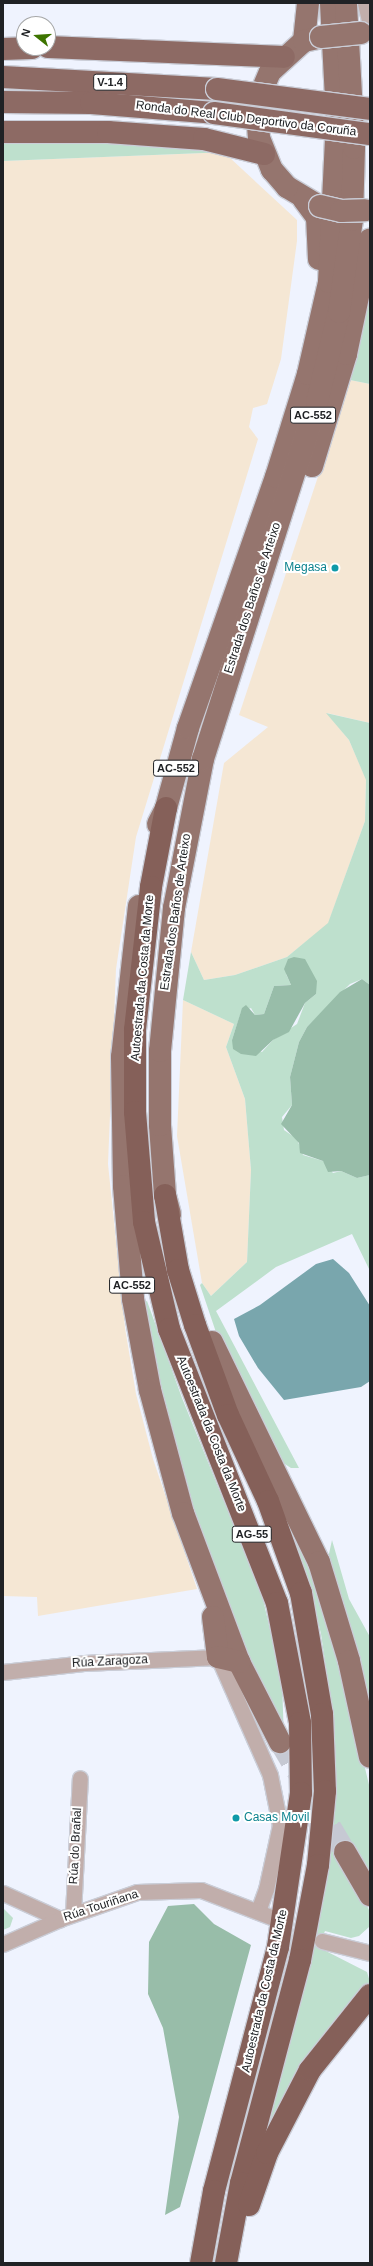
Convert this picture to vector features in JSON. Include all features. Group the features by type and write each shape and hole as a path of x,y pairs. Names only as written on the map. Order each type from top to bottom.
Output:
{"highway":[{"path":"56,47 284,57"},
{"path":"3,49 16,49"},
{"name":"Ronda do Real Club Deportivo da Coruña","path":"3,77 217,89 370,109"},
{"name":"Ronda do Real Club Deportivo da Coruña","path":"3,102 91,103 214,113 370,134"},
{"path":"3,132 108,132 204,139 264,154"},
{"name":"Autoestrada da Costa da Morte","path":"166,808 150,895 135,1030 135,1112 144,1222 169,1329 277,1603 300,1723 300,1800 278,1947 214,2191 201,2263"},
{"name":"Autoestrada da Costa da Morte","path":"165,1195 178,1270 195,1325 228,1414 268,1501 301,1593 322,1714 325,1791 318,1865 300,1960 241,2184 226,2263"},
{"path":"238,2263 251,2197 267,2153 310,2070 370,1995"}],"main road":[{"path":"308,3 313,39"},
{"name":"Estrada dos Baños de Arteixo","path":"166,808 188,728 276,477 308,374 329,282 336,118 331,3"},
{"name":"Estrada dos Baños de Arteixo","path":"165,1195 160,1051 174,908 191,813 219,703 317,402 338,312 352,220 354,148 346,3"},
{"path":"367,31 313,39 284,57 270,72 258,100 259,138 264,154 272,170 312,203 341,211 368,209"},
{"name":"AC-552","path":"188,728 314,300 319,235 317,217 312,203"},
{"name":"AC-552","path":"191,813 332,408 360,299 370,239"},
{"name":"AC-552","path":"166,808 151,839 127,989 122,1057 124,1186 133,1299 150,1390 174,1483 209,1590 239,1662 280,1742"},
{"name":"AC-552","path":"165,1195 186,1270 220,1364 319,1562 349,1661 370,1757"},
{"path":"209,1590 218,1657 239,1662"},
{"path":"346,1852 370,1895"}],"street":[{"path":"365,3 367,31"},
{"path":"218,1657 270,1775 280,1824 266,1889 258,1911"},
{"name":"Rúa Zaragoza","path":"3,1672 84,1663 218,1657"},
{"name":"Rúa do Brañal","path":"66,1917 80,1778"},
{"name":"Rúa Touriñana","path":"3,1944 66,1917 137,1892 201,1890 271,1917"},
{"path":"3,1893 66,1917"},
{"path":"322,1941 370,1953"}],"shaded area":[{"path":"229,152 229,157 297,220 297,241 281,359 267,404 253,408 249,427 258,439 136,837 116,969 108,1164 125,1328 136,1394 153,1459 197,1589 38,1616 37,1597 3,1596 3,161"},
{"path":"350,380 370,384 370,723 327,713 349,740 366,779 365,821 328,924 287,957 235,975 204,980 191,952 224,763 268,727 239,715"},
{"path":"183,1000 234,1024 226,1047 245,1099 251,1170 247,1262 211,1296 202,1283 177,1136"}],"green space":[{"path":"3,140 129,142 229,152 3,161"},
{"path":"369,296 370,297 370,384 350,380"},
{"path":"326,713 370,723 370,985 362,979 350,984 307,1027 299,1042 290,1077 292,1105 282,1117 284,1130 297,1139 303,1155 323,1161 333,1173 341,1171 357,1178 370,1175 370,1271 352,1234 276,1267 216,1311 299,1468 291,1468 277,1459 222,1350 200,1285 202,1283 211,1296 247,1262 251,1170 245,1099 226,1047 234,1024 183,1000 191,952 204,980 235,975 287,957 328,923 365,821 366,780 349,740","holes":["286,974 316,994 305,1003 297,1024 273,1040 262,1052 232,1040 241,1012 251,1008 255,1015 264,1014 274,986 291,985"]},
{"path":"294,957 305,959 317,981 316,994 305,1003 289,1032 273,1040 256,1056 241,1054 233,1049 232,1040 242,1008 246,1005 255,1015 264,1014 274,986 291,985 284,969 288,959"},
{"path":"362,979 370,985 370,1175 357,1178 341,1171 328,1172 323,1161 300,1153 299,1143 281,1124 292,1105 290,1077 299,1042 307,1027 340,992"},
{"path":"147,1301 182,1398 262,1595 282,1681 284,1740 247,1663 188,1510 141,1304"},
{"path":"280,1504 322,1587 370,1789 370,1879 362,1895 369,1910 369,1927 359,1936 351,1938 325,1931 318,1947 367,1972 370,1982 270,2125 266,2124 318,1929 330,1860 335,1769 333,1716 321,1634 308,1580"},
{"path":"332,1540 349,1599 370,1637 370,1717 327,1563"},
{"path":"194,1904 214,1924 251,1945 180,2207 165,2215 179,2117 163,2028 148,1994 149,1942 168,1906"},
{"path":"3,1908 13,1918 10,1927 3,1930"}],"water":[{"path":"333,1259 349,1273 370,1306 370,1381 361,1387 284,1400 258,1368 239,1336 234,1319 260,1305 316,1264"}],"tunnel":[{"path":"280,1742 345,1852"}],"place":[{"name":"Megasa","path":"335,568"},
{"name":"Casas Movil","path":"236,1818"}]}
